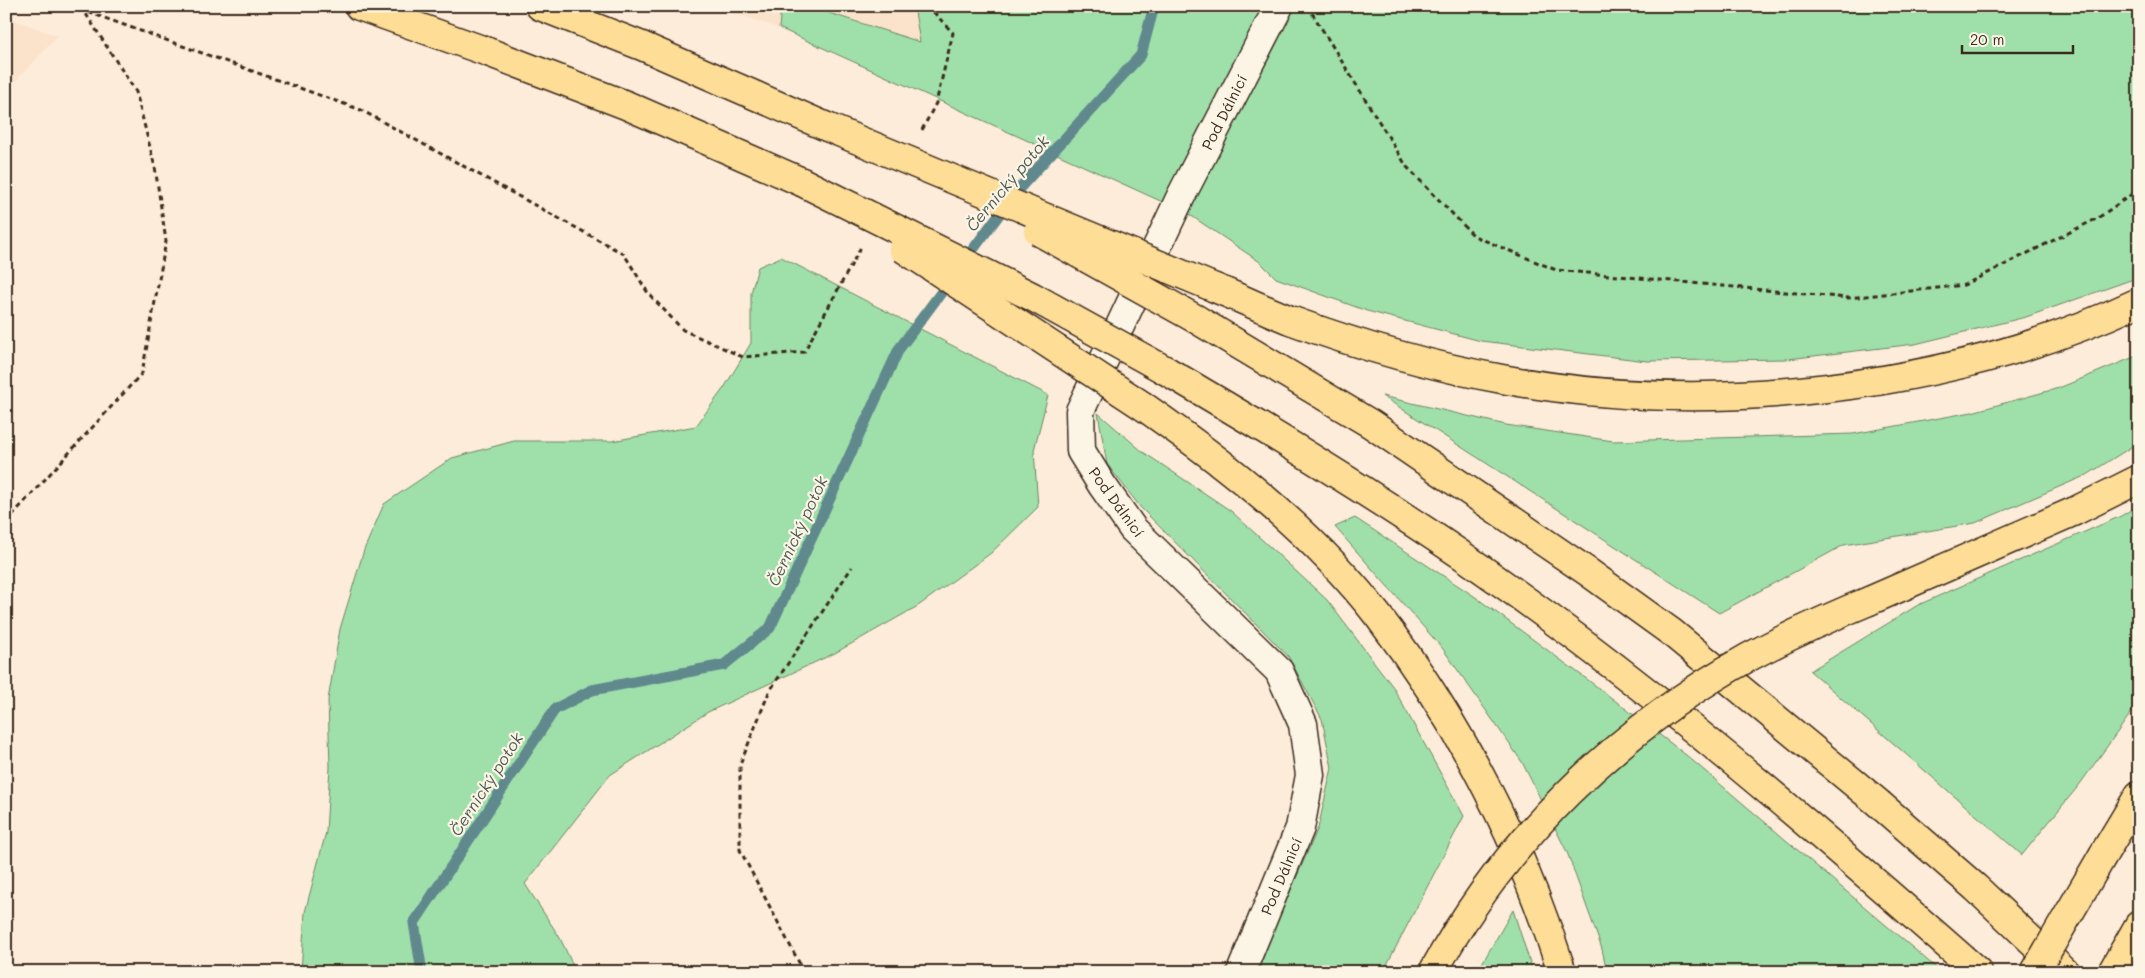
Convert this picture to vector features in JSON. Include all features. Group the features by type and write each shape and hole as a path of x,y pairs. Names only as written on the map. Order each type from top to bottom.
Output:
{"highway":[{"path":"359,6 488,52 626,105 802,182 1033,297 1165,370 1257,424 1348,479 1465,558 1578,640 1742,769 1837,847 1978,972"},
{"path":"540,6 642,46 827,127 1290,320 1382,350 1502,379 1576,389 1650,394 1725,395 1790,391 1880,380 1941,368 2011,350 2079,327 2139,302"},
{"path":"827,127 1060,243 1196,319 1370,424 1580,567 1671,632 1891,814 1976,888 2065,972"},
{"path":"802,182 1195,442 1265,500 1336,569 1378,616 1420,674 1458,734 1492,797 1525,869 1548,926 1562,972"},
{"path":"1432,972 1474,905 1510,856 1542,819 1584,777 1628,739 1707,682 1749,657 1808,627 2075,511 2139,479"},
{"path":"2035,972 2139,795"},
{"path":"2112,972 2139,925"}],"street":[{"name":"Pod Dálnicí","path":"1241,972 1300,828 1310,775 1303,724 1279,671 1133,529 1081,451 1080,411 1181,196 1279,6"}],"path":[{"path":"71,6 361,110 624,254 648,292 682,330 743,357 804,352 864,240"},
{"path":"918,137 936,103 953,33 928,6"},
{"path":"1308,6 1407,167 1474,236 1556,270 1848,298 1964,284 2098,218 2139,189"},
{"path":"6,522 142,374 166,241 155,166 136,92 84,11"},
{"path":"804,972 740,850 740,765 769,692 852,567"}],"shaded area":[{"path":"713,6 781,6 779,28"},
{"path":"807,6 914,6 921,42"},
{"path":"6,17 58,36 6,91"}],"green space":[{"path":"781,6 807,6 920,42 914,6 2139,6 2139,277 2026,317 1915,344 1788,359 1647,361 1481,341 1367,311 1276,278 1260,262 1187,213 779,28"},
{"path":"781,257 1048,395 1034,450 1038,507 991,553 918,606 835,653 708,712 610,775 525,884 560,938 576,972 301,972 305,912 326,832 330,767 328,700 340,629 364,550 384,504 452,458 514,441 612,441 696,426 724,388 751,343 751,293 758,267"},
{"path":"2139,355 2139,442 2087,475 1975,523 1844,545 1719,613 1382,396 1506,425 1613,441 1853,434 1972,412 2059,388"},
{"path":"1098,413 1143,452 1231,511 1327,600 1393,687 1464,816 1383,972 1255,972 1318,828 1332,768 1322,719 1288,656 1141,508 1107,464"},
{"path":"2139,505 2139,702 2080,784 2022,855 1810,671 1918,605 2121,516"},
{"path":"1355,518 1474,596 1686,755 1941,972 1607,972 1602,949 1567,852 1522,762 1443,649 1335,527"},
{"path":"1513,910 1533,972 1477,972"}],"waterway":[{"name":"Černický potok","path":"963,263 1015,193 1141,55 1154,6"},
{"name":"Černický potok","path":"422,972 414,923 555,709 592,690 724,665 770,628 899,349 952,278"}]}
